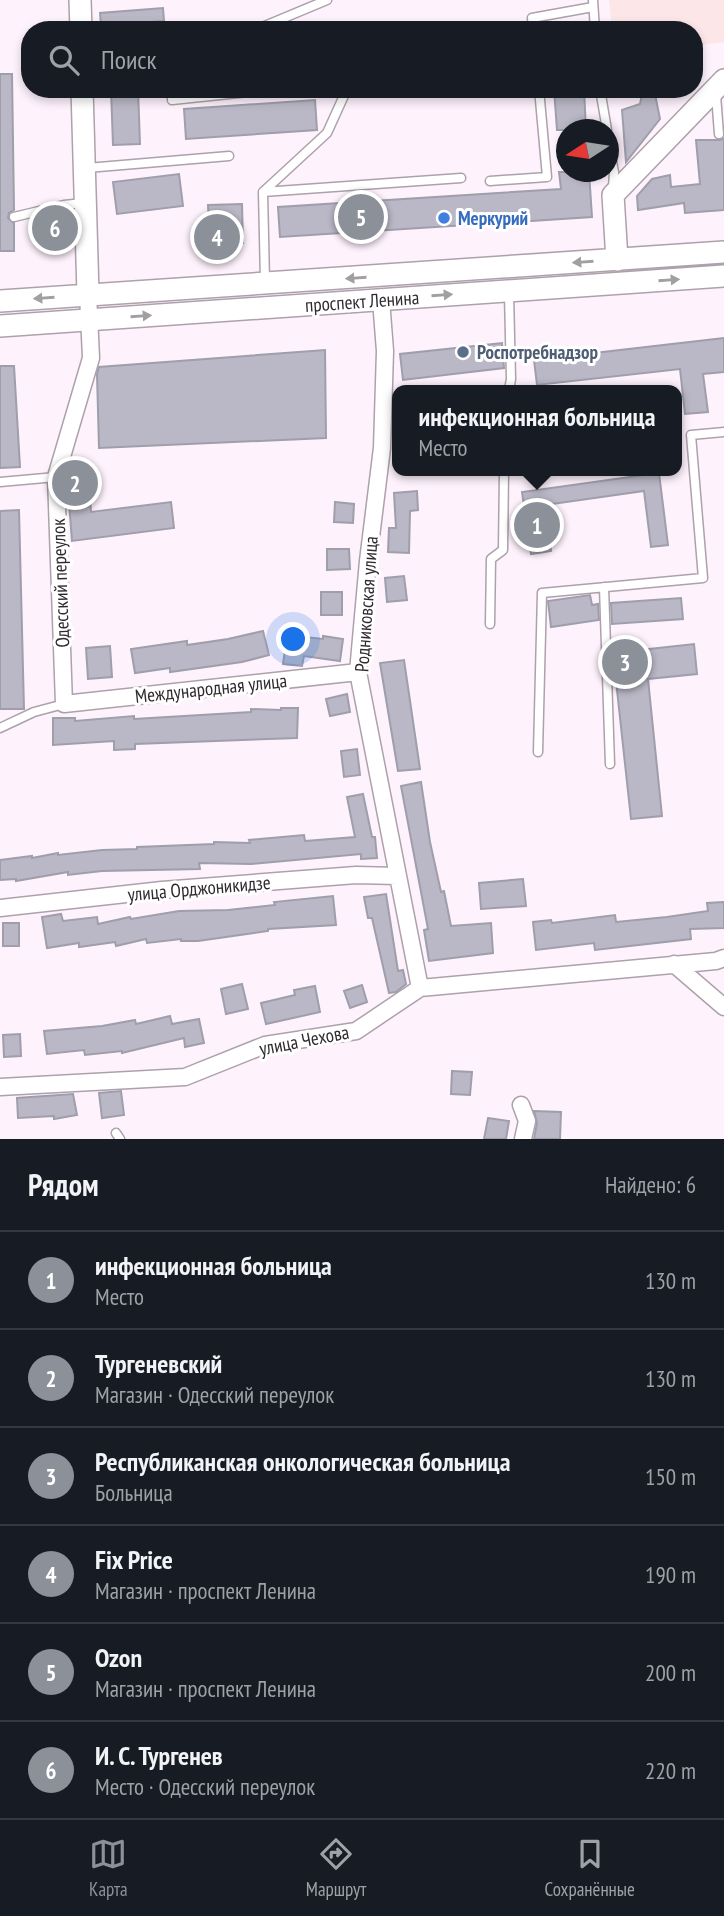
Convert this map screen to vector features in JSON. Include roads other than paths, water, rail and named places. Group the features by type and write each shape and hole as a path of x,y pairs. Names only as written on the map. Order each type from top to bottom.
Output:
{"main road":[{"path":"80,0 81,21"},
{"path":"617,260 613,195 720,84"},
{"name":"Одесский переулок","path":"82,98 88,294"},
{"name":"проспект Ленина","path":"0,301 724,252"},
{"name":"проспект Ленина","path":"0,326 724,276"}],"street":[{"name":"Одесский переулок","path":"64,704 57,477 91,358 88,294"},
{"name":"Родниковская улица","path":"381,300 385,351 382,448 358,672 420,988"},
{"name":"Международная улица","path":"64,704 358,672"},
{"name":"улица Орджоникидзе","path":"0,908 162,890 356,875 398,876"},
{"name":"улица Чехова","path":"0,1087 185,1077 265,1045 356,1031 420,988 716,961 724,958"},
{"path":"674,964 724,1007"},
{"path":"521,1105 527,1121 523,1139"}],"lane":[{"path":"277,21 327,0"},
{"path":"532,21 532,18 593,4"},
{"path":"719,134 720,84"},
{"path":"172,98 191,98"},
{"path":"265,284 263,192 327,132 343,98"},
{"path":"490,181 547,177 540,98"},
{"path":"602,98 605,119"},
{"path":"84,168 229,156"},
{"path":"263,192 461,178"},
{"path":"613,195 614,182"},
{"path":"14,217 64,205 85,203"},
{"path":"509,291 510,385"},
{"path":"538,752 542,593 703,578 691,435 724,432"},
{"path":"490,624 491,559 503,550 504,476"},
{"path":"0,482 57,477"},
{"path":"604,587 610,764"},
{"path":"0,728 34,712 64,704"}],"place":[{"name":"Ozon","path":"361,217"},
{"name":"Меркурий","path":"444,218"},
{"name":"И. С. Тургенев","path":"55,228"},
{"name":"Fix Price","path":"217,237"},
{"name":"Роспотребнадзор","path":"463,352"},
{"name":"Тургеневский","path":"75,483"},
{"name":"инфекционная больница","path":"537,525"},
{"name":"Республиканская онкологическая больница","path":"625,662"}]}
